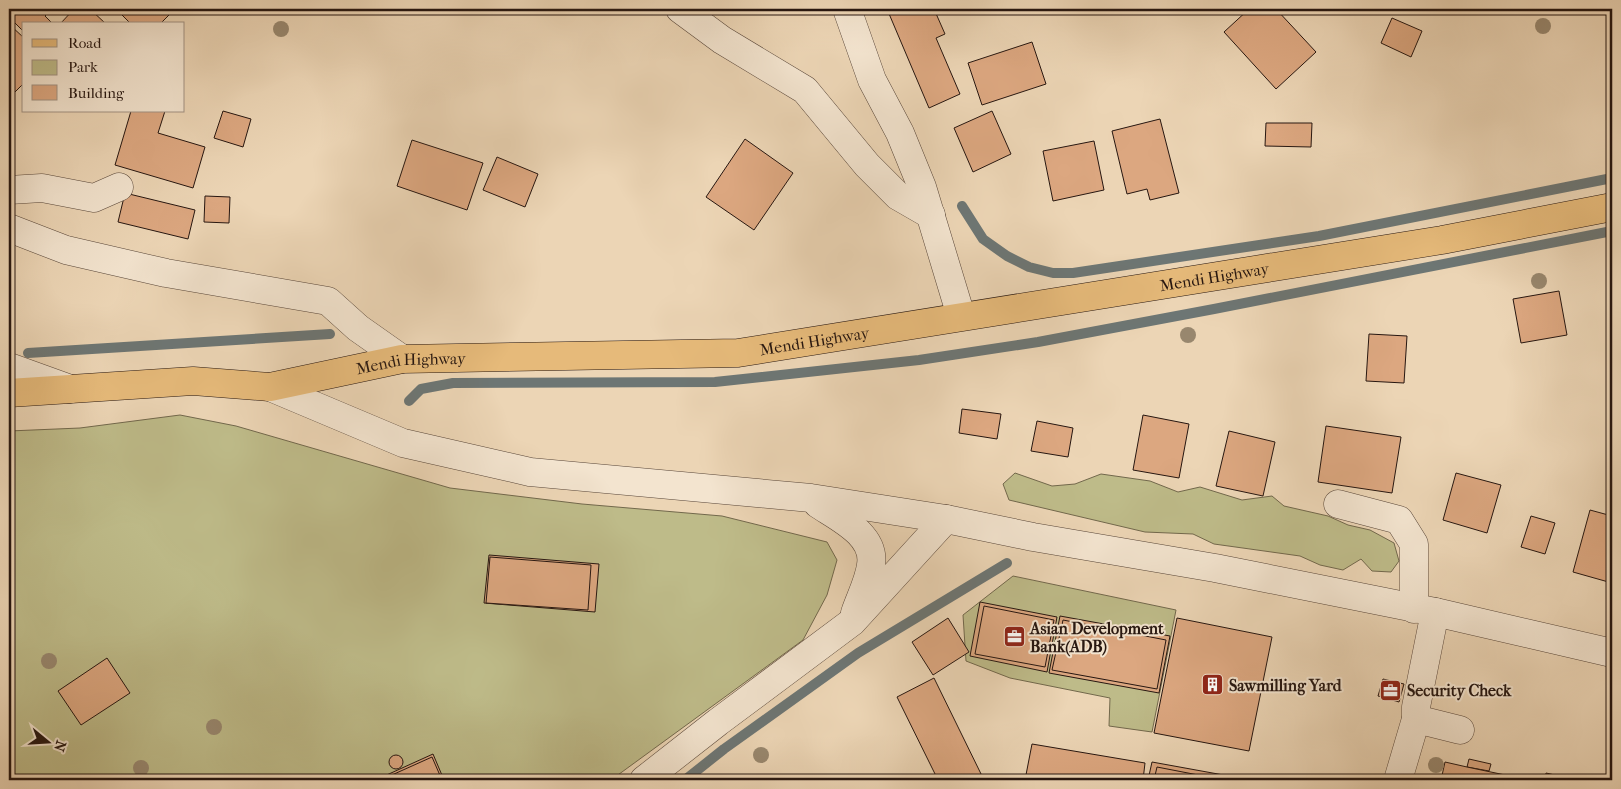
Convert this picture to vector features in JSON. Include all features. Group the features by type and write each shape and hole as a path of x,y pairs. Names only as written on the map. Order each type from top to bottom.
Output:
{"main road":[{"name":"Mendi Highway","path":"9,393 193,381 270,387 402,359 738,353 1442,240 1612,207"}],"street":[{"path":"680,9 722,40 805,90 867,165 898,196 931,215"},
{"path":"848,9 872,80 900,133 922,187 961,316"},
{"path":"9,190 42,188 94,198 119,187"},
{"path":"9,228 75,252 166,273 328,301 358,328 402,359"},
{"path":"9,367 70,389"},
{"path":"270,387 403,443 530,472 811,498 946,519 1033,537 1215,568 1425,610 1612,653"},
{"path":"811,498 862,534 869,548 872,564 852,622"},
{"path":"1338,504 1399,520 1414,544 1425,610 1416,720 1398,780"},
{"path":"644,780 852,622 946,519"},
{"path":"1416,720 1460,730"}],"green space":[{"path":"180,415 236,426 450,488 582,504 722,516 827,542 837,560 827,595 803,640 611,780 9,780 9,431 80,428"},
{"path":"1015,473 1052,486 1075,484 1101,474 1150,481 1178,492 1200,487 1242,500 1272,496 1284,506 1328,516 1348,525 1370,530 1394,543 1399,561 1391,572 1372,571 1361,559 1343,570 1320,565 1300,556 1214,544 1193,534 1145,532 1009,500 1003,484"},
{"path":"1013,576 1176,610 1152,732 1109,726 1110,698 1010,678 966,661 963,615"}],"building":[{"path":"9,9 52,9 45,16 51,22 22,22 22,30 9,17"},
{"path":"74,9 90,9 104,22 62,22"},
{"path":"116,9 171,9 173,11 162,22 129,22"},
{"path":"887,9 934,9 945,34 936,38 960,94 929,108"},
{"path":"1249,9 1276,9 1316,52 1276,89 1224,32"},
{"path":"1392,18 1422,31 1411,57 1381,43"},
{"path":"10,25 22,36 22,85 9,98"},
{"path":"1032,42 1046,84 982,105 968,63"},
{"path":"223,111 251,119 243,147 214,138"},
{"path":"992,111 1011,154 973,172 954,128"},
{"path":"131,112 165,112 158,133 205,147 193,188 115,165"},
{"path":"1160,119 1179,193 1150,200 1147,189 1127,194 1112,131"},
{"path":"1266,123 1312,123 1311,147 1265,146"},
{"path":"745,139 793,173 754,230 706,197"},
{"path":"412,140 483,163 467,210 397,186"},
{"path":"1094,141 1104,190 1053,201 1043,151"},
{"path":"497,157 538,174 525,207 483,190"},
{"path":"125,193 195,210 188,239 118,222"},
{"path":"205,196 230,197 229,223 204,222"},
{"path":"1559,291 1567,335 1521,343 1513,299"},
{"path":"1369,334 1407,336 1404,383 1366,381"},
{"path":"962,409 1001,414 997,439 959,433"},
{"path":"1143,415 1189,424 1179,478 1133,470"},
{"path":"1037,421 1073,428 1068,457 1031,451"},
{"path":"1326,426 1401,437 1392,493 1318,482"},
{"path":"1229,431 1275,442 1263,496 1216,486"},
{"path":"1456,473 1501,485 1487,533 1443,520"},
{"path":"1590,510 1612,516 1612,583 1573,572"},
{"path":"1531,516 1555,523 1545,554 1521,547"},
{"path":"489,555 599,564 595,612 484,603"},
{"path":"490,557 591,565 588,610 486,603"},
{"name":"Asian Development Bank(ADB)","path":"980,602 1057,617 1047,672 970,656"},
{"name":"Asian Development Bank(ADB)","path":"984,606 1054,620 1045,667 975,654"},
{"path":"1060,616 1170,636 1159,693 1049,673"},
{"path":"948,618 969,652 933,675 912,642"},
{"name":"Sawmilling Yard","path":"1177,618 1272,637 1249,751 1154,733"},
{"path":"1063,620 1166,640 1157,689 1052,670"},
{"path":"107,658 130,693 81,725 58,691"},
{"path":"934,678 984,780 938,780 897,697"},
{"name":"Security Check","path":"1383,679 1404,684 1399,702 1378,696"},
{"path":"1032,744 1145,763 1143,780 1025,780"},
{"path":"433,754 444,780 381,780 380,778"},
{"path":"393,755 399,755 403,762 399,769 393,769 389,765 389,759"},
{"path":"432,757 442,780 383,779"},
{"path":"1469,759 1491,764 1489,771 1467,767"},
{"path":"1152,762 1251,780 1148,780"},
{"path":"1445,762 1467,767 1529,780 1441,780"},
{"path":"1157,767 1224,780 1154,780"},
{"path":"1546,773 1568,778 1567,780 1545,780"}],"waterway":[{"path":"962,206 983,239 1007,256 1029,267 1053,273 1073,273 1319,236 1612,178"},
{"path":"409,401 421,389 453,383 715,382 919,360 1038,342 1612,231"},
{"path":"28,353 330,334"},
{"path":"685,780 724,749 858,653 1007,563"}],"place":[{"name":"Asian Development Bank(ADB)","path":"1014,637"},
{"name":"Sawmilling Yard","path":"1213,685"},
{"name":"Security Check","path":"1391,690"}]}
